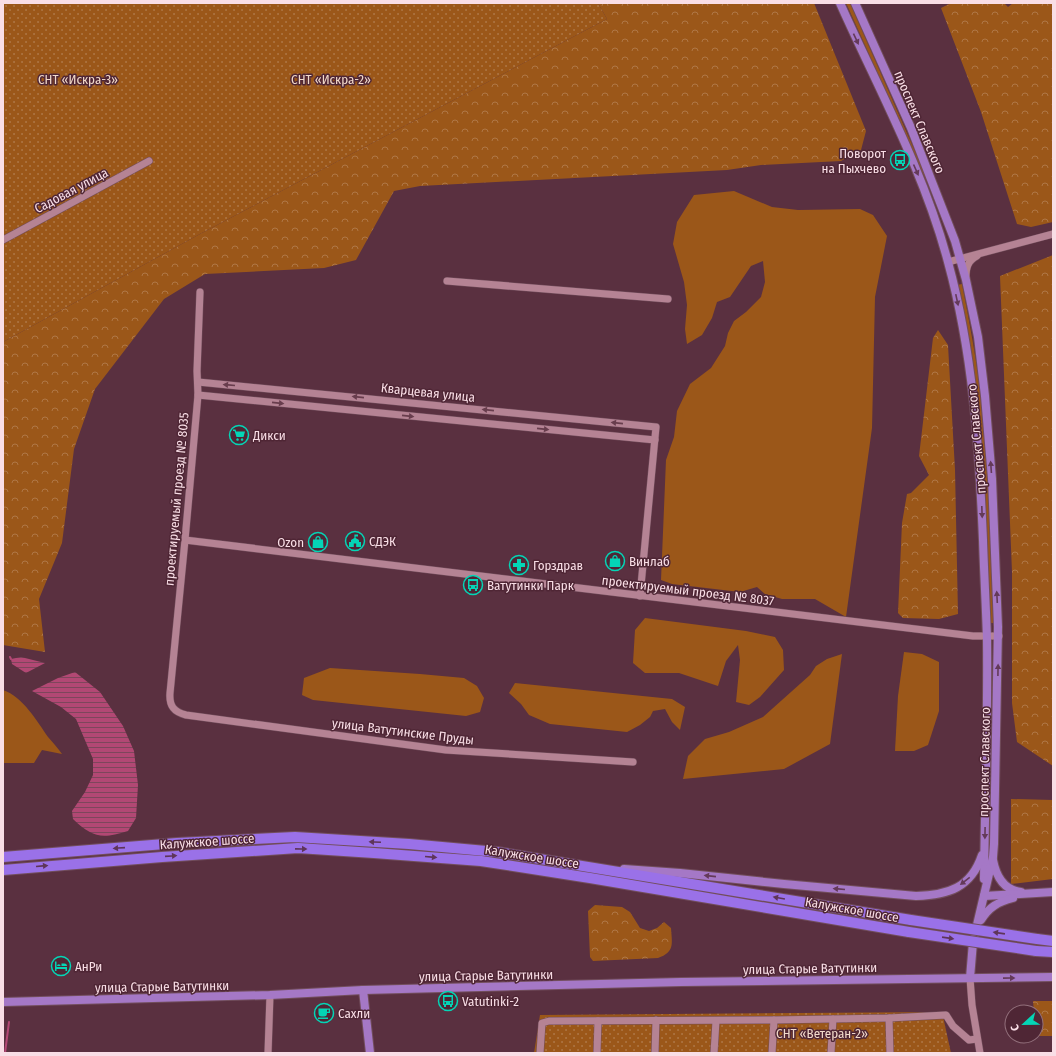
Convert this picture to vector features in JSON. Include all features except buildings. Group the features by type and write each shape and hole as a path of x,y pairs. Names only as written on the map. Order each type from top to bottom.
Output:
{"highway":[{"name":"Калужское шоссе","path":"3,857 177,843 295,837 409,844 497,852 592,866 911,920 1053,941"},
{"name":"Калужское шоссе","path":"3,870 298,848 481,861 909,932 1036,951 1053,952"}],"main road":[{"name":"проспект Славского","path":"840,3 921,183 948,262 965,337 973,397 980,478 987,636 984,896"},
{"name":"проспект Славского","path":"854,3 911,128 955,241 961,258 978,337 992,479 999,636 993,857 971,956 970,978"},
{"path":"592,866 916,896 933,896 957,888 974,874 979,866 985,849"},
{"path":"993,857 994,867 1002,882 1014,891 1030,893"},
{"path":"984,896 1053,892"},
{"path":"977,928 991,907 1000,902 1030,893"},
{"path":"970,978 1053,977"},
{"name":"улица Старые Ватутинки","path":"3,1002 270,995 363,990 681,982 970,978"},
{"path":"363,990 370,1053"}],"street":[{"name":"Садовая улица","path":"3,240 149,161"},
{"path":"948,262 1053,234"},
{"path":"955,241 962,250 967,253 981,254"},
{"path":"966,280 967,265 971,260 981,254"},
{"path":"447,281 668,299"},
{"name":"проектируемый проезд № 8035","path":"172,708 169,701 198,395 197,372 200,292"},
{"name":"Кварцевая улица","path":"198,382 656,427 655,440 198,395"},
{"path":"640,596 655,440"},
{"name":"проектируемый проезд № 8037","path":"185,540 973,636 999,636"},
{"name":"улица Ватутинские Пруды","path":"172,708 178,713 186,715 446,750 633,762"},
{"path":"970,978 972,1005 980,1053"},
{"path":"268,1053 270,995"},
{"path":"540,1053 542,1022 564,1020 716,1021 890,1018 946,1015 954,1026 969,1040 977,1038"},
{"path":"890,1018 890,1053"},
{"path":"831,1053 833,1019"},
{"path":"655,1053 656,1020"},
{"path":"772,1053 774,1020"},
{"path":"597,1053 598,1021"},
{"path":"714,1053 716,1021"}],"green space":[{"path":"3,3 598,3 607,19 200,234 3,342"},
{"path":"598,3 814,3 866,131 861,150 841,161 761,165 727,170 420,186 394,191 356,260 324,268 205,274 164,299 95,389 74,449 62,543 39,599 45,652 3,645 3,342 200,234 607,19"},
{"path":"846,3 850,3 928,181 927,182 917,161"},
{"path":"951,3 1004,3 1008,7 1013,3 1053,3 1053,222 1031,227 1017,224 981,112 941,8"},
{"path":"734,191 772,207 798,210 860,209 873,215 887,236 875,297 872,428 846,617 815,599 782,599 765,594 757,587 740,592 672,584 661,580 666,460 674,437 677,411 690,384 711,368 725,346 728,333 734,321 746,312 761,297 765,282 763,261 751,266 730,297 717,302 712,318 702,335 687,344 685,329 687,305 684,282 673,244 677,222 694,195"},
{"path":"1053,255 1053,766 1017,742 1012,703 1012,572 1000,276"},
{"path":"962,284 977,367 984,423 990,509 994,623 990,623 983,482 976,384 969,341 957,285"},
{"path":"938,330 948,345 955,470 958,614 939,619 903,618 898,613 902,523 907,494 911,493 929,475 919,456 933,338"},
{"path":"645,618 746,631 775,637 783,650 784,670 760,697 749,705 736,702 740,660 738,645 726,661 718,686 679,673 645,673 633,663 635,630"},
{"path":"904,652 922,654 939,662 939,711 928,745 914,751 895,751 898,696"},
{"path":"842,654 830,744 784,769 683,779 688,756 705,739 729,732 763,717 810,675 816,666 827,659"},
{"path":"330,668 464,678 477,686 484,698 480,712 466,716 313,700 302,695 304,678"},
{"path":"515,683 672,699 685,707 680,730 672,722 665,709 653,711 650,717 640,725 627,732 550,724 529,715 521,704 509,693"},
{"path":"3,690 10,693 23,704 62,754 42,750 34,763 3,763"},
{"path":"1011,799 1053,800 1053,879 1011,884"},
{"path":"595,905 622,907 630,912 640,928 649,931 657,928 664,922 671,928 672,943 670,950 658,958 593,961 590,957 588,911"},
{"path":"1033,1001 1053,1001 1053,1036 1044,1036 1044,1004 1033,1004"},
{"name":"СНТ «Ветеран-2»","path":"942,1012 951,1053 534,1053 540,1015"}],"shaded area":[{"path":"21,657 45,663 26,673 12,664 11,659"},
{"path":"75,672 100,692 123,726 134,751 138,785 136,818 128,831 119,834 104,836 98,835 86,830 73,819 72,811 85,792 93,775 93,759 76,719 61,707 32,691 58,678"}],"waterway":[{"path":"5,1053 9,1022"}],"place":[{"name":"Поворот на Пыхчево","path":"900,160"},
{"name":"Дикси","path":"239,435"},
{"name":"СДЭК","path":"355,541"},
{"name":"Ozon","path":"318,542"},
{"name":"Винлаб","path":"615,561"},
{"name":"Горздрав","path":"519,565"},
{"name":"Ватутинки Парк","path":"473,585"},
{"name":"АнРи","path":"61,966"},
{"name":"Vatutinki-2","path":"448,1001"},
{"name":"Сахли","path":"324,1013"}],"park label":[{"name":"СНТ «Искра-3»","path":"78,79"},
{"name":"СНТ «Искра-2»","path":"331,79"}]}
